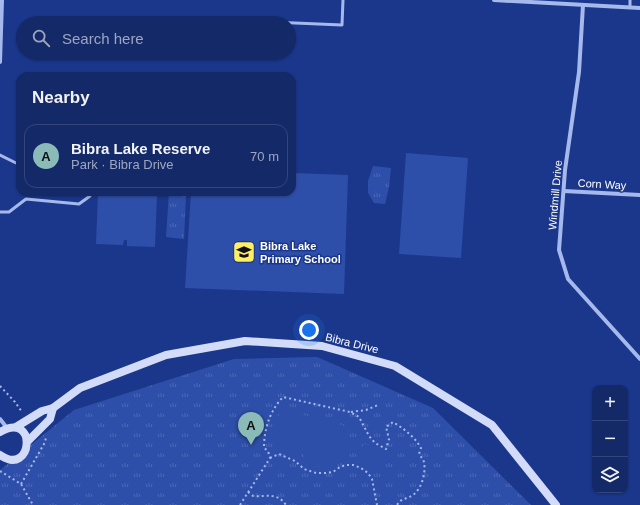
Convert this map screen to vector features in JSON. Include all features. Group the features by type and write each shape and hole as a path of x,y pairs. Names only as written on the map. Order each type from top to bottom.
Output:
{"street":[{"path":"0,62 2,0"},
{"path":"494,0 640,8"},
{"name":"Windmill Drive","path":"583,5 579,72 565,170 559,250 568,279 640,359"},
{"name":"Corn Way","path":"564,191 640,195"},
{"name":"Bibra Drive","path":"8,429 42,411 53,408 80,388 166,355 246,341 322,346 395,366 492,425 556,505"},
{"name":"Bibra Drive","path":"2,458 14,460 22,456 27,448 28,441 50,419 53,408"},
{"path":"0,418 8,429 24,432 28,441"}],"lane":[{"path":"296,23 342,25 343,0"},
{"path":"630,0 630,7"},
{"path":"0,155 16,162"},
{"path":"0,212 9,212 26,199 78,204 90,196"}],"path":[{"path":"270,458 268,451 264,448 264,432 275,405 284,396 350,412 359,417 374,443 386,449 389,439 386,427 393,422 406,430 418,442 421,448 419,454 424,461 422,484 413,495 400,500 397,505"},
{"path":"350,412 366,410 378,405"},
{"path":"240,505 270,458 279,454 295,461 304,469 316,473 333,472 346,465 353,465 360,468 368,473 372,479 377,505"},
{"path":"0,471 21,484 33,505"},
{"path":"248,492 253,496 275,496 282,500 286,505"}],"green space":[{"path":"406,153 468,158 461,258 399,254"},
{"path":"373,166 391,168 385,204 374,203 368,193 368,181"},
{"path":"296,173 348,175 344,294 185,288 191,196 296,196"},
{"path":"98,196 157,196 155,247 127,246 127,240 124,240 123,245 96,244"},
{"path":"169,196 186,196 184,239 166,237"},
{"path":"317,357 433,408 531,505 0,505 0,470 74,410 234,359"},
{"path":"281,409 348,427 348,450 334,464 316,467 306,463 303,454 277,443 274,429"},
{"path":"364,444 376,447 385,453 382,463 370,473 361,466 359,453"}],"place":[{"name":"Bibra Lake Primary School","path":"244,252"},
{"name":"Bibra Lake Reserve","path":"251,445"}]}
